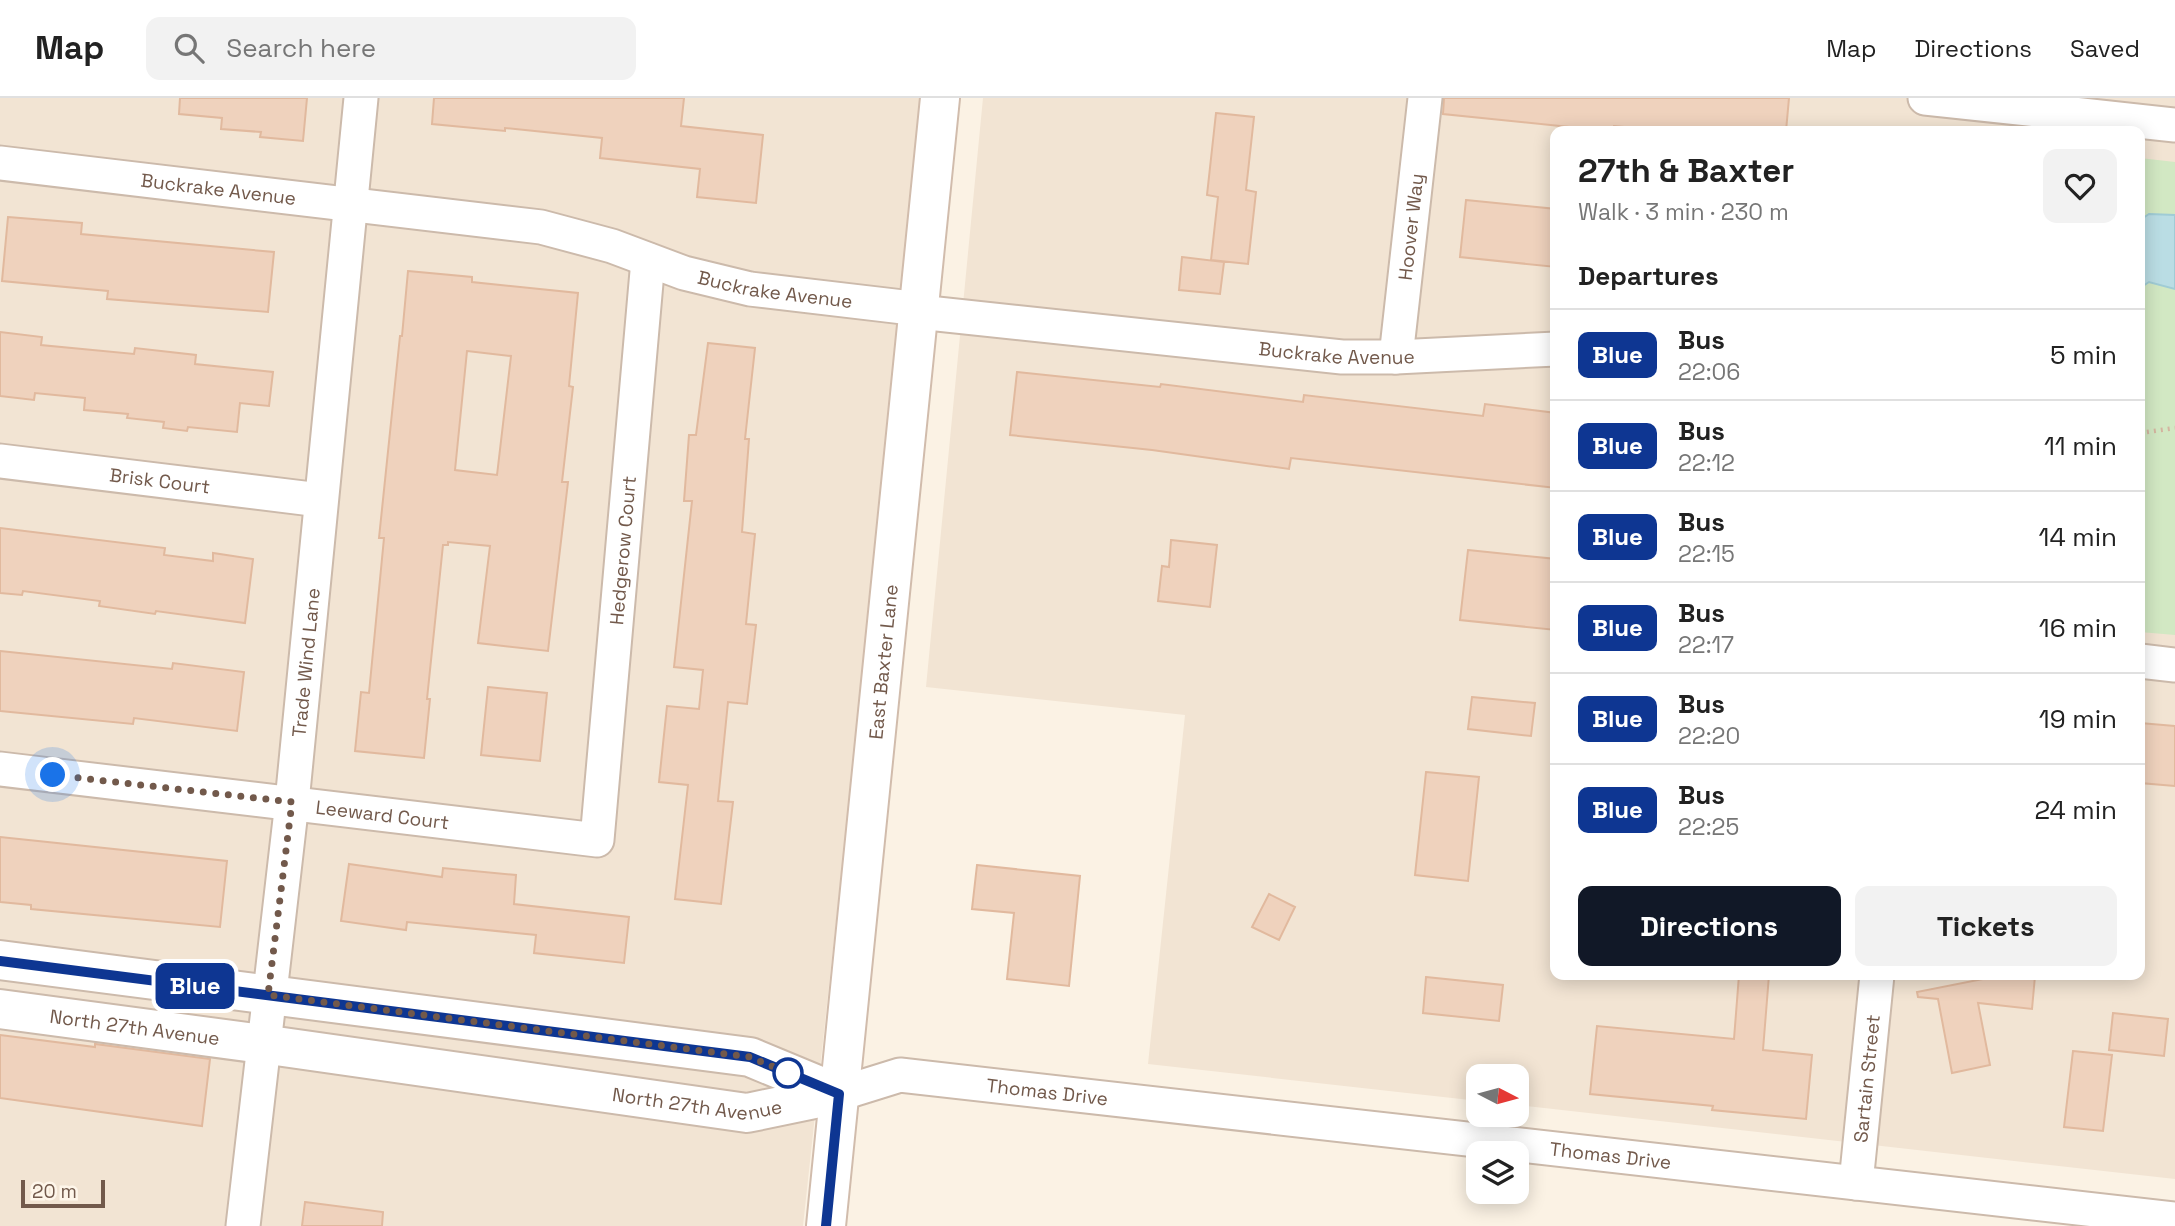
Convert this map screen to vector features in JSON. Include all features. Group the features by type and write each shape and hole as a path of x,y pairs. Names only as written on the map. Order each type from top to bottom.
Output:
{"street":[{"name":"Trade Wind Lane","path":"243,1226 292,802 361,98"},
{"name":"East Baxter Lane","path":"826,1226 940,98"},
{"name":"Hoover Way","path":"1396,356 1425,98"},
{"path":"1925,98 1963,111 2175,125"},
{"name":"Buckrake Avenue","path":"0,163 541,227 612,246 684,273 750,289 920,309 942,315 1342,357 1550,349"},
{"name":"Hedgerow Court","path":"597,840 648,260"},
{"name":"Brisk Court","path":"0,461 320,500"},
{"path":"2145,661 2175,664"},
{"name":"Leeward Court","path":"0,769 597,840"},
{"name":"North 27th Avenue","path":"0,960 750,1057 839,1094"},
{"name":"Sartain Street","path":"1856,1182 1876,980"},
{"name":"North 27th Avenue","path":"0,1009 747,1113 839,1094"},
{"name":"Thomas Drive","path":"839,1094 900,1075 2175,1219"}],"path":[{"path":"2145,432 2175,428"}],"shaded area":[{"path":"0,98 925,98 803,1226 0,1226"},
{"path":"983,98 2175,98 2175,1179 1530,1106 1530,1064 1466,1064 1466,1100 1148,1064 1185,715 926,687"}],"green space":[{"path":"2145,159 2175,162 2175,635 2145,632"}],"water":[{"path":"2149,214 2175,215 2175,289 2149,282 2145,285 2145,217"}],"building":[{"path":"180,98 307,98 303,141 260,137 261,132 221,129 222,118 179,114"},
{"path":"434,98 684,98 681,126 763,135 756,203 697,197 700,169 600,158 602,138 432,124"},
{"path":"1444,98 1789,98 1786,126 1559,126 1443,114"},
{"path":"1216,113 1254,117 1246,190 1256,192 1248,264 1211,260 1218,197 1207,195"},
{"path":"1466,200 1550,208 1550,266 1460,257"},
{"path":"8,217 82,223 81,234 274,252 268,312 107,299 108,291 2,281"},
{"path":"1182,257 1224,262 1220,294 1179,290"},
{"path":"408,271 472,277 472,282 578,293 569,386 573,387 562,482 568,482 548,651 478,643 490,546 448,542 448,545 443,545 427,699 430,699 424,758 355,751 361,692 369,693 384,538 379,538","holes":["467,351 511,356 497,475 455,470"]},
{"path":"0,332 42,337 41,345 134,354 135,348 196,355 195,364 273,372 269,406 240,403 237,432 188,427 187,431 163,428 164,422 127,418 128,414 84,410 85,398 35,393 34,400 0,396"},
{"path":"708,343 755,348 745,439 749,439 742,532 755,534 746,624 756,625 747,704 728,702 718,801 733,802 721,904 675,899 688,785 659,782 667,706 699,709 703,670 674,667 692,501 684,501 689,435 696,435"},
{"path":"1017,372 1160,387 1161,384 1303,402 1304,395 1483,416 1485,404 1550,412 1550,487 1291,458 1289,469 1152,450 1010,435"},
{"path":"0,528 165,548 164,555 213,561 213,553 253,559 245,623 99,606 100,601 23,591 22,595 0,593"},
{"path":"1171,540 1217,545 1210,607 1158,601 1162,566 1169,567"},
{"path":"1468,550 1550,558 1550,629 1460,620"},
{"path":"0,651 172,669 173,663 244,672 237,731 134,718 133,724 0,711"},
{"path":"488,687 547,693 540,761 481,755"},
{"path":"1472,697 1535,703 1531,736 1468,729"},
{"path":"2145,723 2175,726 2175,786 2145,783"},
{"path":"1426,772 1479,777 1468,881 1415,875"},
{"path":"0,837 227,861 220,927 31,909 31,905 0,902"},
{"path":"349,864 442,877 443,868 516,875 514,904 629,917 624,963 534,953 536,935 407,922 406,930 341,921"},
{"path":"977,865 1080,876 1069,986 1007,979 1014,913 972,909"},
{"path":"1269,894 1295,907 1279,940 1252,927"},
{"path":"1426,977 1503,985 1499,1021 1423,1013"},
{"path":"1739,980 1769,980 1763,1050 1812,1055 1806,1119 1712,1110 1713,1106 1590,1094 1597,1026 1734,1039"},
{"path":"1978,980 2035,980 2032,1009 1978,1003 1990,1065 1952,1073 1938,999 1918,997 1917,992"},
{"path":"2113,1013 2168,1019 2164,1056 2109,1050"},
{"path":"0,1035 210,1059 202,1126 0,1098"},
{"path":"2073,1051 2112,1055 2103,1131 2064,1127"},
{"path":"305,1202 383,1212 382,1226 302,1226"}],"bus line":[{"name":"Blue","path":"0,961 750,1057 839,1094 826,1226"}],"route":[{"path":"53,775 292,802 268,995 750,1057 788,1073"}]}
